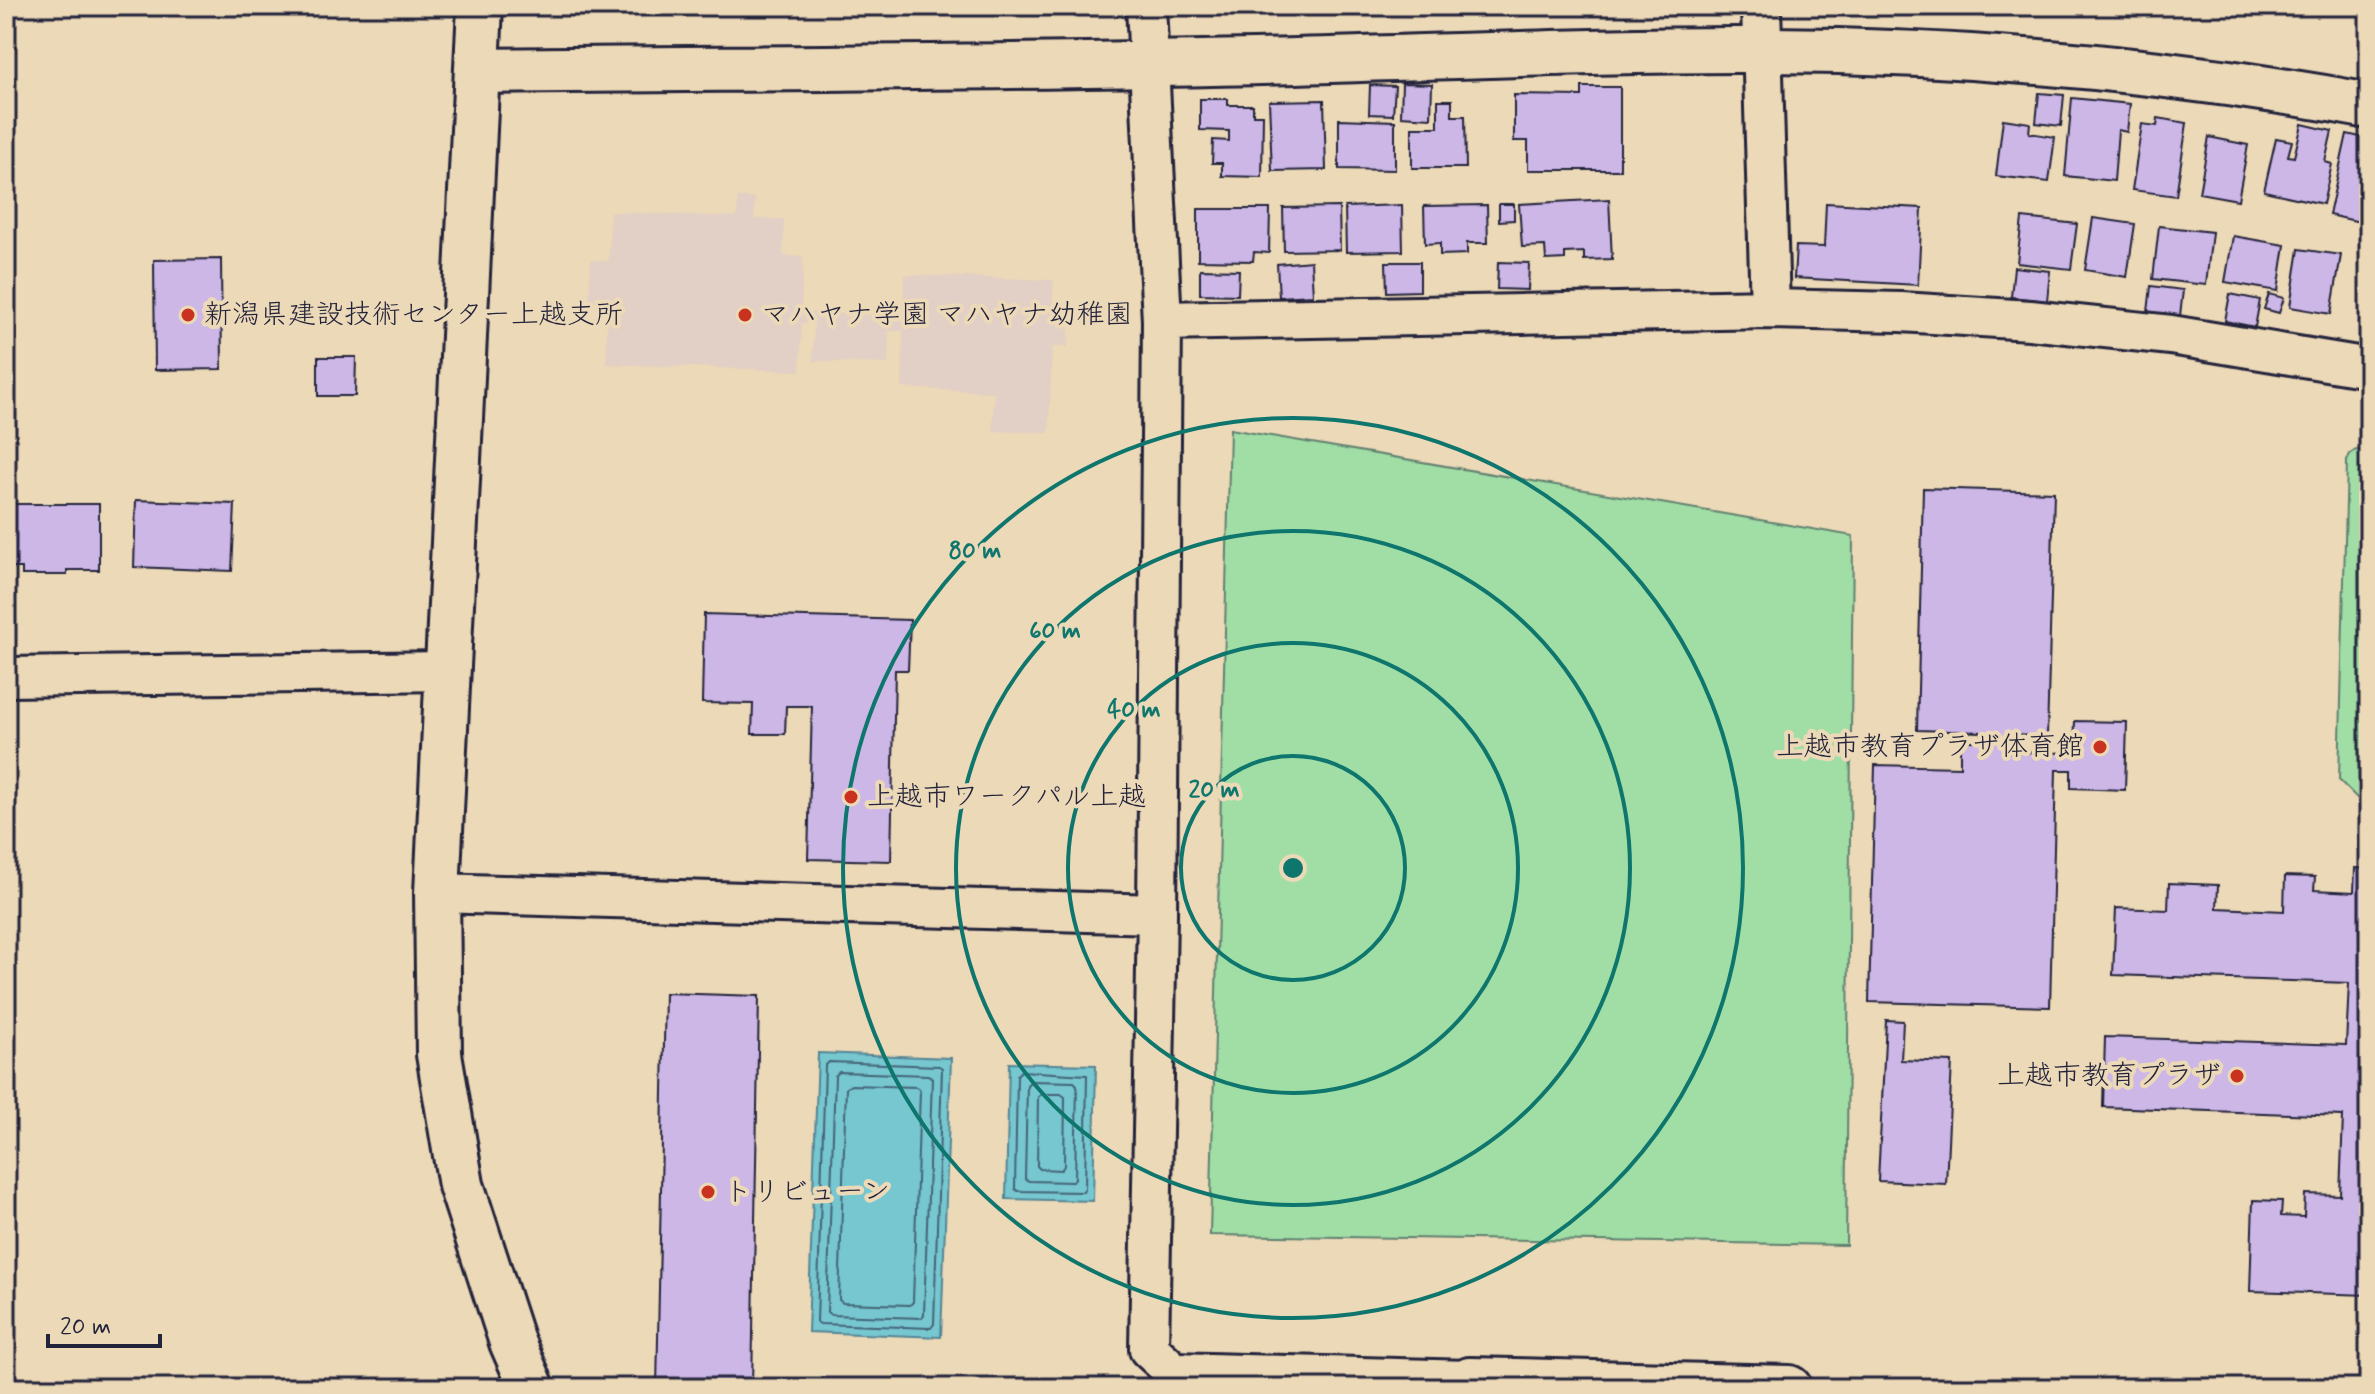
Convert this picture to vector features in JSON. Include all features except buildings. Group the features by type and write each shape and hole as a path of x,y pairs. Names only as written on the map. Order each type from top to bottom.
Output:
{"street":[{"path":"480,6 437,893 439,1054 461,1185 512,1342 532,1388"},
{"path":"1146,6 1162,321 1157,914 1149,1349 1174,1372 1469,1384 1789,1388"},
{"path":"1761,6 1770,309"},
{"path":"477,71 1147,65 1763,50 1984,58 2146,74 2369,106"},
{"path":"1162,321 1770,309 1901,312 2030,320 2171,335 2369,368"},
{"path":"6,677 448,671"},
{"path":"437,893 1157,914"}],"shaded area":[{"name":"マハヤナ学園 マハヤナ幼稚園","path":"738,198 755,198 754,219 784,219 783,255 803,257 801,312 902,316 905,275 1054,280 1052,313 1069,314 1068,347 1052,347 1049,433 993,431 994,392 902,388 903,331 889,331 888,364 813,361 814,324 802,323 800,371 606,364 608,303 589,302 591,260 609,261 610,212 737,217"}],"green space":[{"path":"1230,429 1853,536 1846,1245 1210,1235"},
{"path":"2356,450 2369,453 2369,800 2359,800 2339,780 2347,461"}],"water":[{"path":"818,1053 951,1058 941,1337 808,1332"},
{"path":"1009,1063 1096,1065 1093,1201 1006,1199"}],"place":[{"name":"新潟県建設技術センター上越支所","path":"188,315"},
{"name":"マハヤナ学園 マハヤナ幼稚園","path":"745,315"},
{"name":"上越市教育プラザ体育館","path":"2100,747"},
{"name":"上越市ワークパル上越","path":"851,797"},
{"name":"上越市教育プラザ","path":"2237,1076"},
{"name":"トリビューン","path":"708,1192"}]}
